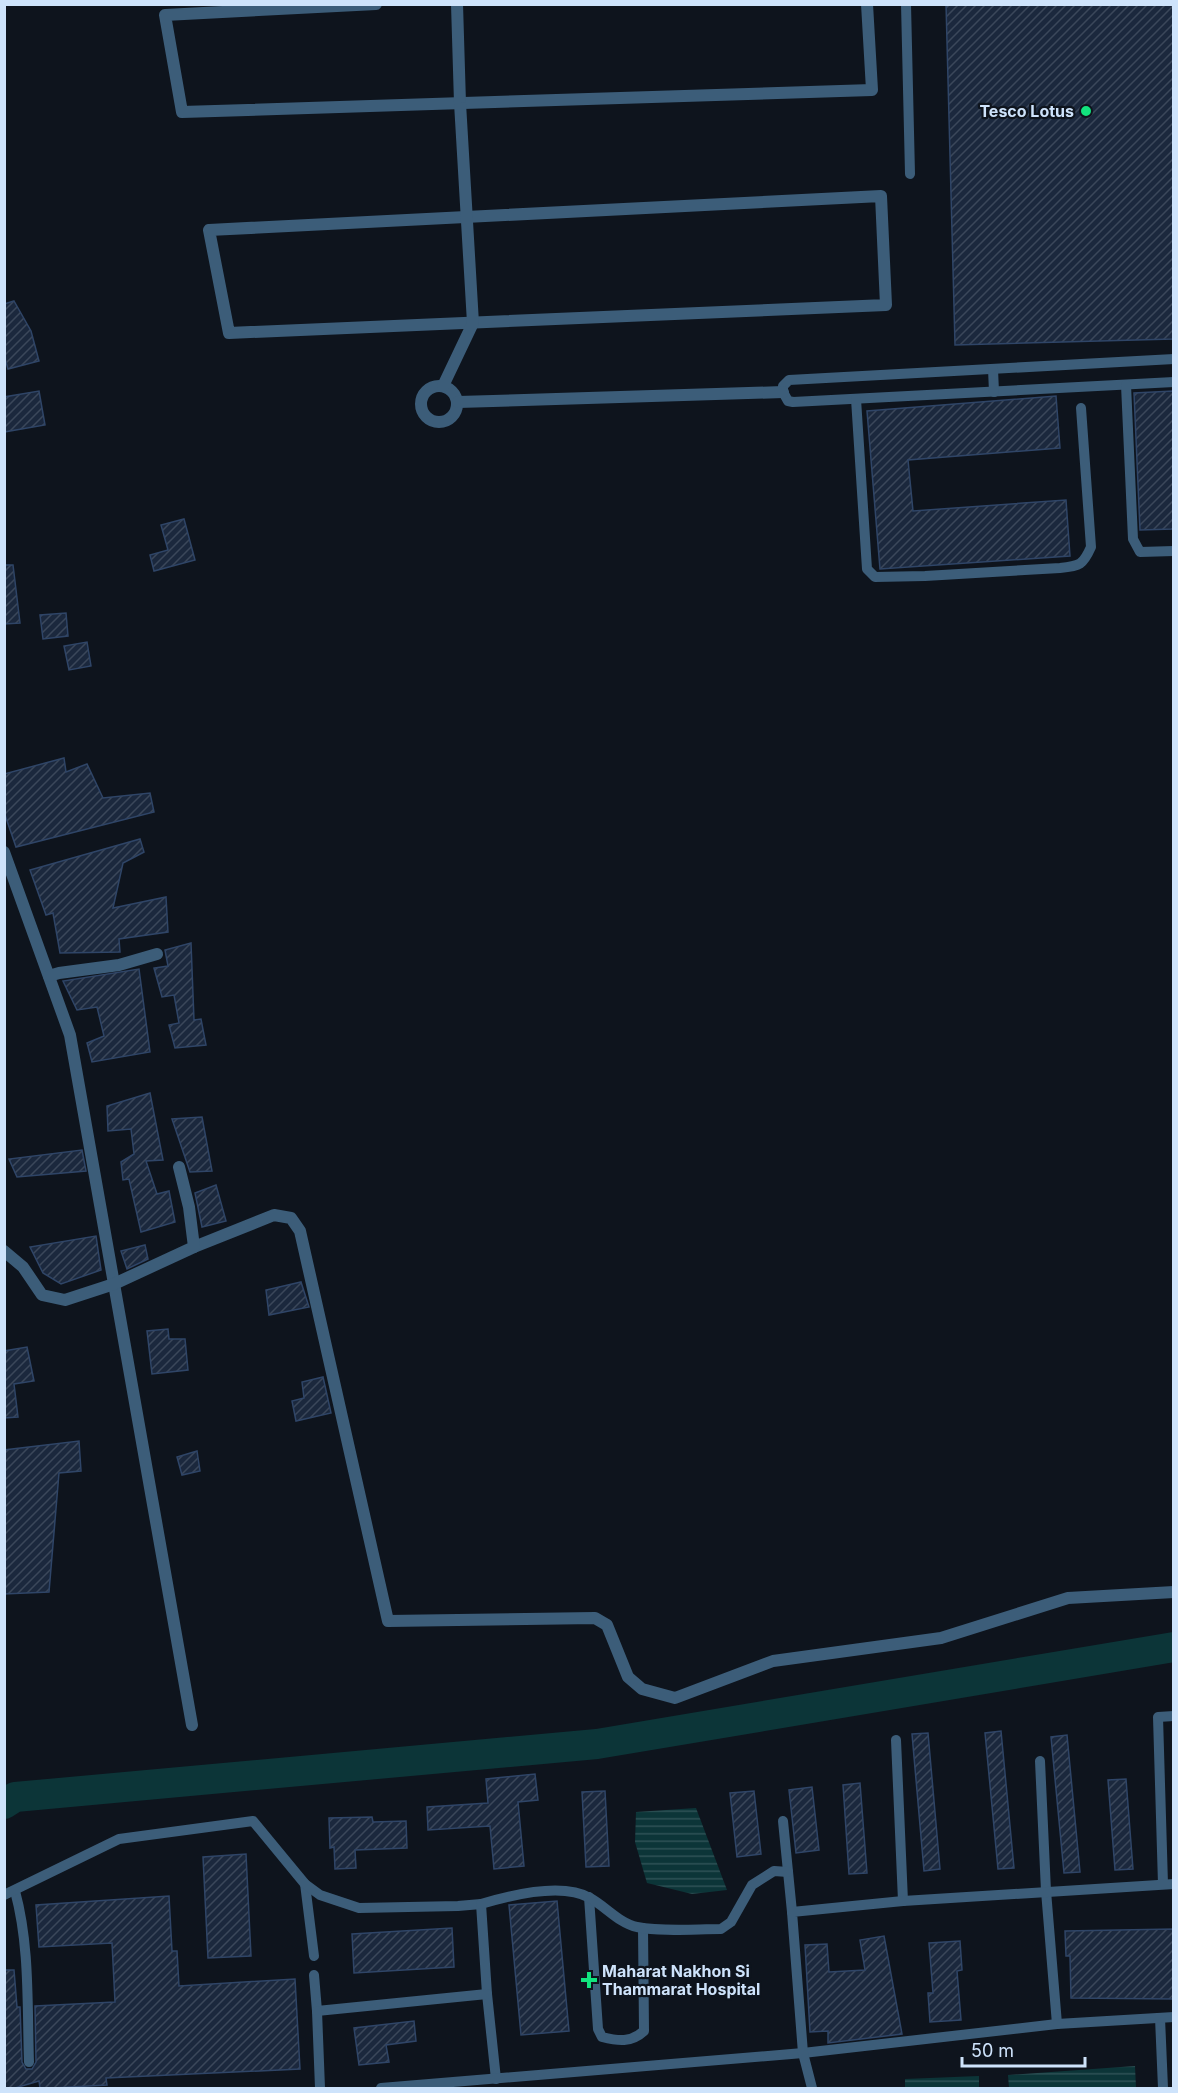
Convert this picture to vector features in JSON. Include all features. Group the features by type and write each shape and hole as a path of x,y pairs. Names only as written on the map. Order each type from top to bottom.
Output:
{"street":[{"path":"376,4 165,15 182,112 872,90 867,4"},
{"path":"443,386 473,323 460,103 457,4"},
{"path":"881,196 886,305 229,333 209,230 467,218 881,196"},
{"path":"436,386 443,386 453,391 458,402 456,413 447,421 435,422 424,416 420,404 425,392 436,386"},
{"path":"458,402 783,392"},
{"path":"4,852 70,1035 192,1725"},
{"path":"49,976 119,965 156,954"},
{"path":"179,1167 189,1207 194,1247"},
{"path":"4,1251 23,1267 42,1295 65,1300 114,1284 194,1247 274,1215 291,1218 300,1230 388,1621 595,1618 607,1625 627,1677 642,1689 675,1698 773,1661 941,1638 1068,1598 1173,1592"}],"lane":[{"path":"906,4 910,174"},
{"path":"1173,359 789,380 783,386 783,392 788,401 793,402 1173,382"},
{"path":"993,369 994,392"},
{"path":"1126,385 1132,538 1140,552 1173,551"},
{"path":"856,399 866,563 867,569 875,577 1060,568 1073,567 1085,561 1091,547 1081,408"},
{"path":"792,1912 903,1901 1168,1884 1158,1717 1173,1716"},
{"path":"896,1740 903,1901"},
{"path":"1041,1761 1046,1891 1058,2024"},
{"path":"29,2062 22,1917 10,1893 119,1839 253,1821 305,1884 320,1895 359,1908 458,1906 482,1904 506,1896 538,1892 570,1892 590,1897 635,1927 643,1928 721,1929 731,1922 752,1885 774,1871 788,1872"},
{"path":"783,1821 803,2053 812,2088"},
{"path":"305,1884 314,1956"},
{"path":"590,1897 598,2029 602,2037 625,2041 636,2038 644,2031 643,1928"},
{"path":"482,1904 496,2079"},
{"path":"314,1975 320,2088"},
{"path":"317,2011 488,1994"},
{"path":"381,2088 448,2086 496,2079 803,2053 1058,2024 1173,2017"},
{"path":"1160,2018 1163,2088"}],"shaded area":[{"path":"696,1808 727,1890 692,1894 647,1883 635,1842 636,1812"},
{"path":"1135,2066 1136,2088 1009,2088 1008,2075"},
{"path":"979,2076 979,2088 905,2088 905,2079"}],"building":[{"path":"946,4 1173,4 1173,339 955,345"},
{"path":"14,301 31,331 39,361 8,369 4,355 4,304"},
{"path":"39,391 45,425 4,432 4,397"},
{"path":"1173,391 1173,529 1140,530 1134,393"},
{"path":"1056,396 1060,448 908,460 913,511 1066,500 1070,556 880,569 867,411"},
{"path":"184,519 195,560 154,571 150,555 168,550 161,525"},
{"path":"4,565 13,565 20,623 4,624"},
{"path":"66,613 68,636 43,639 40,615"},
{"path":"87,642 91,666 69,670 64,646"},
{"path":"64,758 66,772 87,764 103,798 150,793 154,812 16,847 4,812 4,774"},
{"path":"140,839 144,852 123,863 113,908 166,897 168,932 119,939 120,952 60,953 53,913 46,915 30,870"},
{"path":"191,943 194,1020 201,1019 206,1045 175,1048 169,1025 179,1023 174,995 162,997 154,968 168,966 165,950"},
{"path":"139,969 150,1052 92,1062 87,1043 104,1036 97,1007 77,1010 63,981"},
{"path":"150,1093 163,1160 146,1161 157,1194 169,1191 175,1222 141,1232 129,1179 123,1180 121,1162 134,1154 131,1129 108,1131 107,1106"},
{"path":"202,1117 212,1171 190,1172 172,1119"},
{"path":"82,1150 86,1171 17,1177 9,1159"},
{"path":"216,1185 226,1221 202,1227 195,1193"},
{"path":"96,1236 101,1270 61,1284 43,1273 30,1247"},
{"path":"145,1245 148,1259 127,1269 121,1251"},
{"path":"301,1282 309,1307 269,1315 266,1290"},
{"path":"168,1329 169,1339 185,1339 188,1370 152,1374 147,1331"},
{"path":"27,1347 34,1381 14,1384 18,1417 4,1418 4,1351"},
{"path":"323,1377 331,1413 296,1421 292,1401 304,1398 302,1382"},
{"path":"79,1441 81,1471 59,1473 49,1592 4,1594 4,1450"},
{"path":"197,1451 200,1471 182,1475 177,1457"},
{"path":"1001,1731 1014,1868 998,1869 985,1733"},
{"path":"928,1733 940,1869 924,1871 912,1734"},
{"path":"1067,1735 1080,1872 1064,1873 1051,1737"},
{"path":"535,1774 538,1800 518,1802 524,1866 494,1869 490,1826 428,1830 427,1807 488,1803 486,1779"},
{"path":"1126,1779 1133,1869 1115,1870 1108,1780"},
{"path":"860,1783 867,1873 849,1874 843,1785"},
{"path":"812,1787 819,1850 796,1853 789,1790"},
{"path":"605,1791 609,1866 586,1867 582,1792"},
{"path":"754,1791 761,1854 737,1857 730,1793"},
{"path":"372,1817 373,1822 406,1821 407,1848 355,1850 356,1868 335,1869 334,1847 330,1848 329,1818"},
{"path":"246,1854 251,1956 208,1958 203,1857"},
{"path":"169,1896 172,1951 177,1951 179,1986 295,1979 300,2069 106,2078 107,2085 52,2088 40,2088 39,2081 15,2088 4,2088 4,1970 14,1970 17,2007 20,2007 22,2062 26,2069 32,2069 36,2062 35,2006 115,2002 112,1943 39,1947 36,1905"},
{"path":"557,1901 569,2031 521,2035 509,1905"},
{"path":"452,1928 454,1967 354,1973 352,1934"},
{"path":"1173,1929 1173,1999 1071,1998 1070,1956 1066,1956 1065,1931"},
{"path":"884,1936 902,2034 828,2043 828,2031 810,2032 805,1945 827,1944 829,1972 865,1970 860,1940"},
{"path":"960,1941 962,1970 957,1971 961,2020 930,2022 928,1993 933,1993 929,1943"},
{"path":"414,2021 416,2041 386,2045 389,2062 359,2065 354,2028"}],"waterway":[{"path":"4,1804 15,1797 597,1744 1174,1647"}],"place":[{"name":"Tesco Lotus","path":"1086,111"},
{"name":"Maharat Nakhon Si Thammarat Hospital","path":"589,1980"}]}
